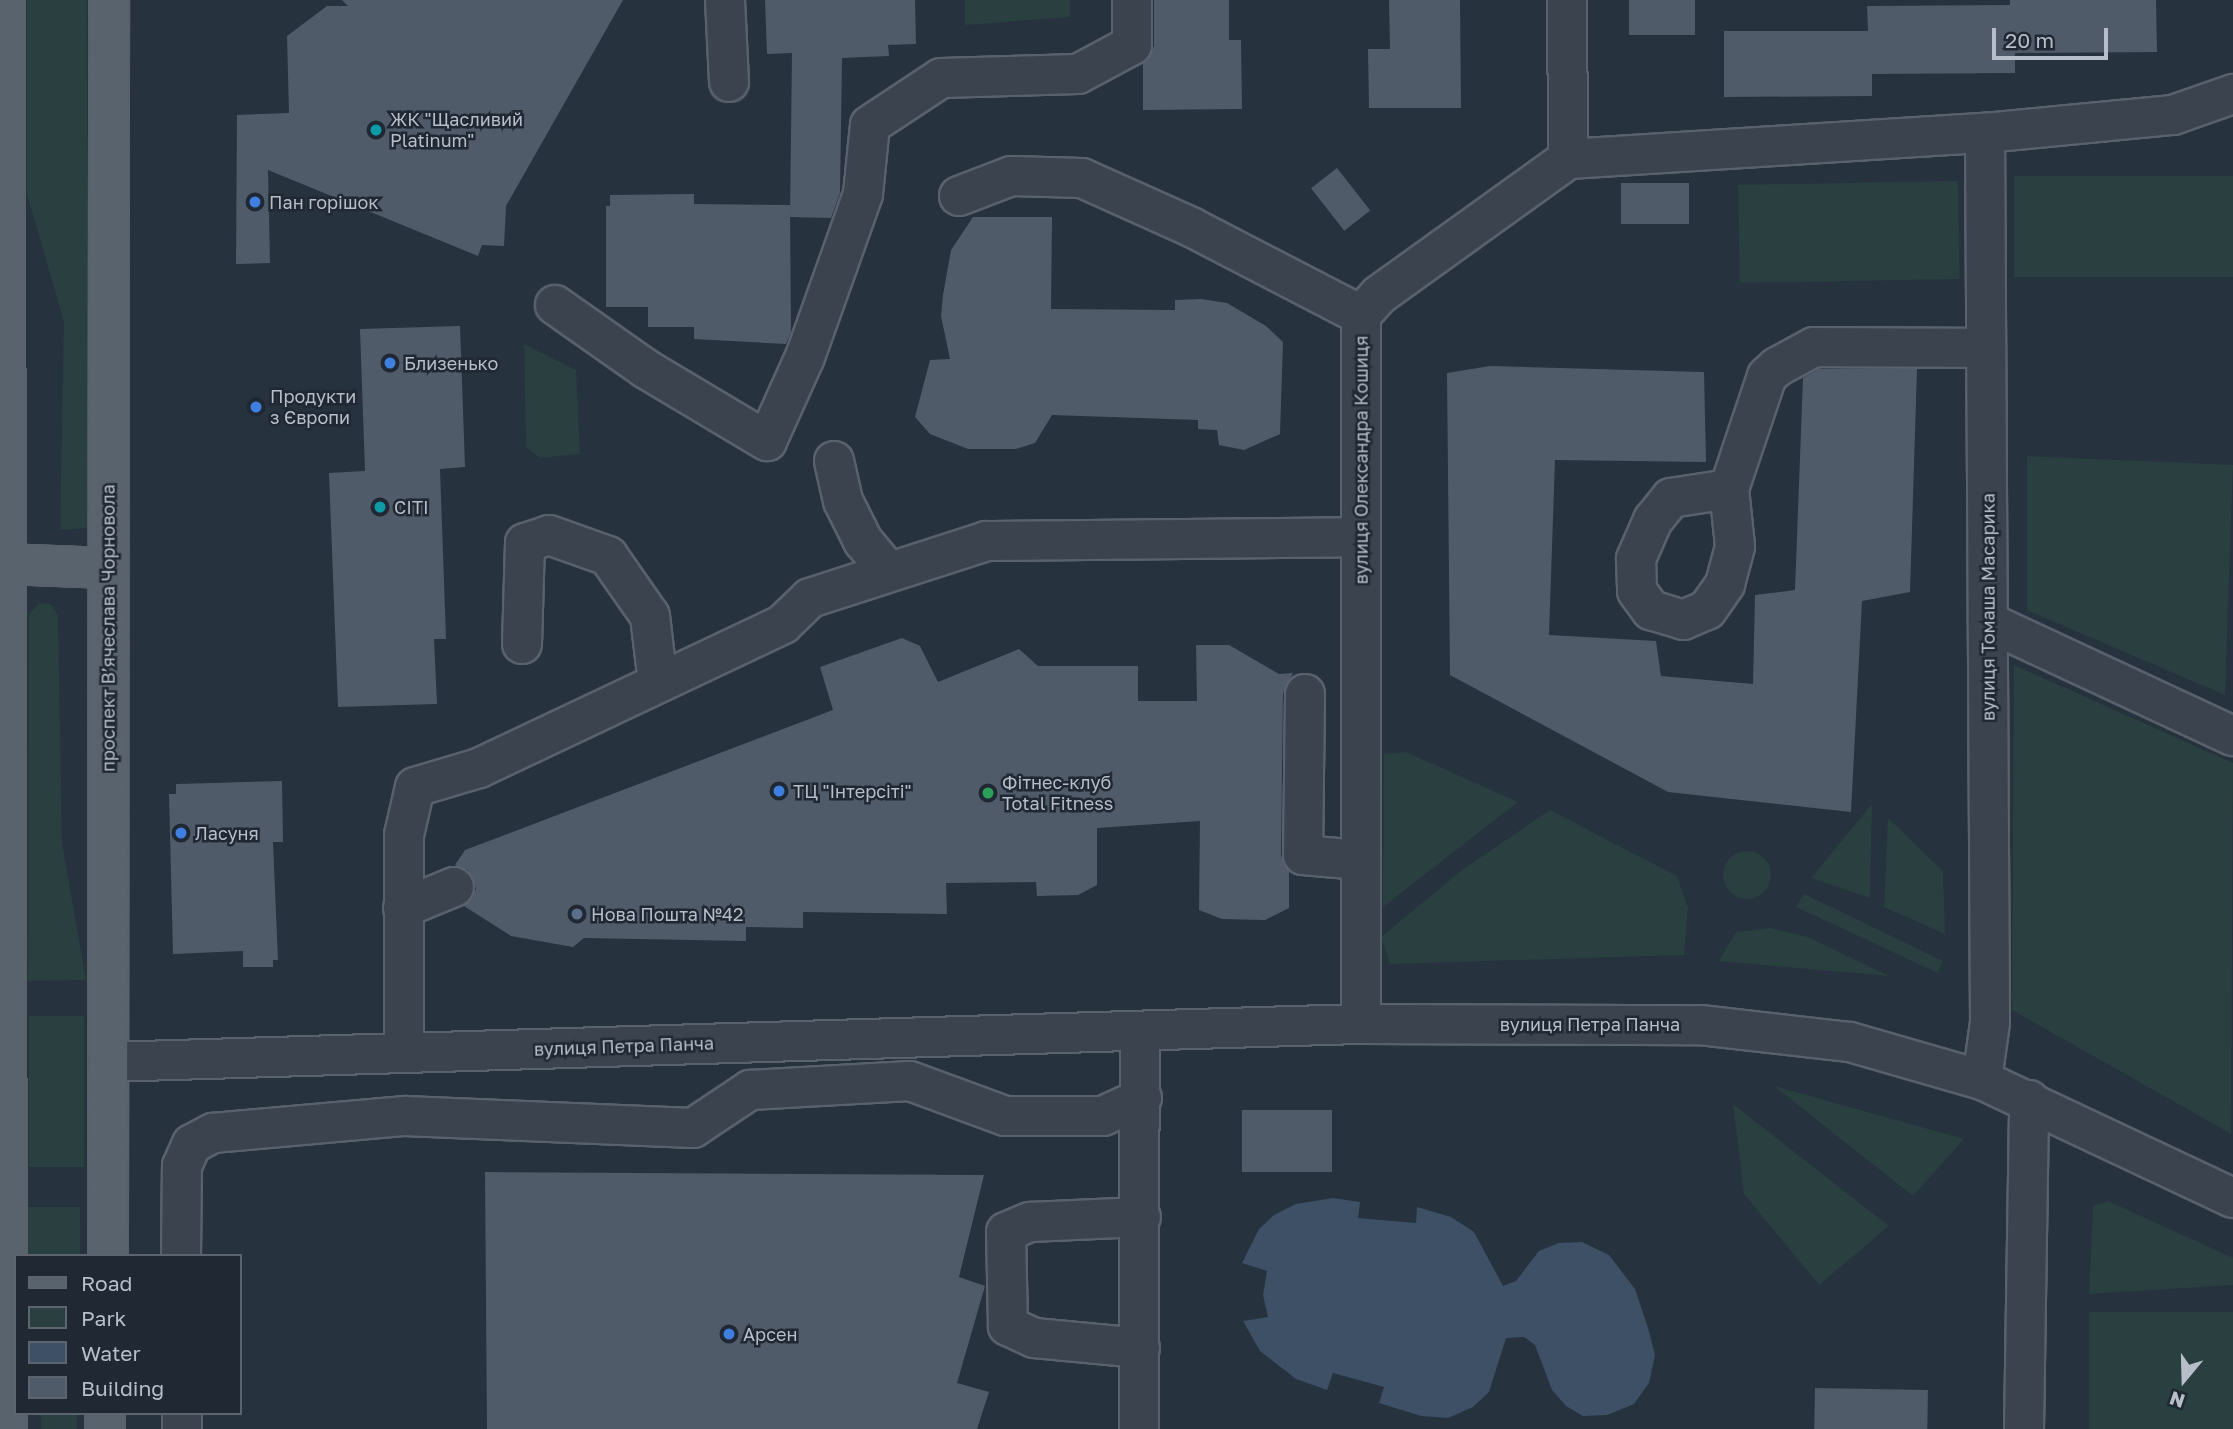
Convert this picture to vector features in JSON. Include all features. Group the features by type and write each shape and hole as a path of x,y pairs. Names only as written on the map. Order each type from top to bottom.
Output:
{"main road":[{"path":"5,0 3,449 7,1429"},
{"name":"проспект Вʼячеслава Чорновола","path":"108,1254 109,0"},
{"path":"5,564 107,568"}],"street":[{"path":"725,0 729,82"},
{"path":"555,306 646,369 767,441 805,358 863,194 870,125 941,78 1078,74 1132,45 1132,0"},
{"path":"1567,0 1568,159 1985,133 2173,115 2233,94"},
{"name":"вулиця Томаша Масарика","path":"1982,1080 1990,1022 1985,133"},
{"name":"вулиця Олександра Кошиця","path":"1361,1024 1361,314 1379,295 1568,159"},
{"path":"959,196 1011,176 1082,178 1191,227 1361,314"},
{"path":"1729,489 1767,376 1796,354 1814,348 1986,348"},
{"path":"834,461 843,501 863,541 887,569"},
{"path":"522,644 525,543 549,535 608,556 650,616 658,684"},
{"path":"404,1053 404,835 415,787 479,768 658,684 783,624 810,598 887,569 985,541 1359,537"},
{"path":"1988,622 2233,736"},
{"path":"1305,694 1303,855 1360,860"},
{"path":"402,908 454,887"},
{"name":"вулиця Петра Панча","path":"108,1062 1361,1024 1700,1025 1772,1030 1850,1042 1982,1080 2233,1198"},
{"path":"1139,1429 1142,1097 1140,1031"},
{"path":"181,1254 182,1166 192,1144 213,1133 404,1116 693,1128 750,1090 910,1081 1005,1116 1103,1116 1142,1097"},
{"path":"2024,1429 2029,1100"},
{"path":"1140,1348 1034,1338 1008,1326 1006,1232 1030,1222 1141,1217"}],"green space":[{"path":"27,0 87,0 88,528 60,530 64,322 27,194"},
{"path":"965,0 1070,0 1070,17 965,25"},
{"path":"2014,176 2233,176 2233,277 2014,277"},
{"path":"1958,181 1960,279 1740,283 1738,185"},
{"path":"524,344 576,370 580,454 540,458 526,447"},
{"path":"2027,456 2233,465 2225,695 2027,610"},
{"path":"40,603 50,604 58,615 62,843 86,980 28,981 29,614"},
{"path":"2014,665 2233,763 2231,1134 2012,1010"},
{"path":"1406,752 1518,802 1383,907 1384,754"},
{"path":"1872,804 1870,898 1811,878"},
{"path":"1550,810 1677,876 1688,908 1684,955 1390,964 1381,937 1462,870"},
{"path":"1888,818 1943,871 1945,934 1884,907"},
{"path":"1747,851 1764,858 1771,875 1764,892 1747,899 1730,892 1723,875 1730,858"},
{"path":"1804,894 1943,961 1938,973 1796,907"},
{"path":"1771,928 1808,937 1889,976 1719,961 1736,932"},
{"path":"29,1016 84,1016 84,1167 29,1167"},
{"path":"1774,1086 1964,1139 1913,1196"},
{"path":"1733,1104 1889,1226 1819,1285 1744,1194"},
{"path":"2108,1201 2233,1258 2233,1285 2089,1294 2093,1206"},
{"path":"26,1207 80,1207 80,1254 26,1254"},
{"path":"2089,1312 2233,1312 2233,1429 2089,1429"},
{"path":"41,1415 77,1415 77,1429 41,1429"}],"water":[{"path":"1333,1198 1360,1202 1358,1218 1416,1223 1417,1207 1451,1217 1474,1232 1503,1286 1516,1281 1539,1251 1559,1243 1582,1242 1609,1255 1635,1289 1648,1328 1655,1355 1649,1383 1634,1404 1607,1415 1583,1416 1566,1406 1552,1390 1535,1345 1524,1337 1506,1338 1489,1392 1473,1407 1448,1418 1421,1416 1379,1403 1384,1387 1333,1373 1327,1390 1296,1379 1260,1351 1243,1321 1268,1317 1263,1295 1267,1271 1242,1263 1259,1229 1274,1215 1296,1204"}],"building":[{"path":"342,0 623,0 506,206 504,246 482,245 478,256 268,170 270,263 236,264 237,115 289,113 287,36 327,6 348,6"},
{"path":"765,0 915,0 916,44 888,45 889,56 842,58 840,193 831,218 790,217 792,53 767,54"},
{"path":"1154,0 1229,0 1229,40 1241,40 1242,109 1143,110 1143,64 1154,46"},
{"path":"1389,0 1460,0 1461,108 1369,108 1368,49 1390,49"},
{"path":"1629,0 1695,0 1695,35 1629,35"},
{"path":"2010,0 2156,0 2157,52 2015,53 2015,73 1872,74 1872,96 1724,97 1724,31 1868,31 1867,6 2010,5"},
{"path":"1337,168 1370,211 1344,231 1311,188"},
{"path":"1621,183 1689,183 1689,224 1621,224"},
{"path":"694,194 694,204 790,205 791,332 786,344 694,339 694,327 648,327 648,307 606,307 606,206 610,206 610,195"},
{"path":"973,217 1052,217 1051,309 1175,310 1175,300 1201,299 1227,303 1266,326 1283,342 1280,434 1244,450 1219,445 1217,430 1198,429 1198,420 1052,415 1035,443 1016,449 968,449 930,434 915,417 930,360 950,359 941,316 943,295 951,250"},
{"name":"CITI","path":"460,326 465,467 440,469 446,639 434,639 437,704 338,707 329,473 365,471 360,329"},
{"path":"1490,366 1704,372 1706,462 1555,460 1549,635 1656,641 1661,676 1753,684 1755,595 1795,590 1803,378 1819,369 1917,369 1910,592 1862,601 1851,812 1668,792 1450,675 1447,373"},
{"path":"902,638 920,646 938,682 1019,649 1038,666 1138,666 1138,701 1197,701 1196,645 1229,645 1279,674 1293,673 1283,694 1281,855 1289,872 1289,908 1265,920 1222,919 1199,910 1200,821 1097,828 1097,885 1078,895 1037,896 1036,882 946,883 947,914 803,912 803,928 746,927 746,941 584,938 573,947 511,936 464,906 476,889 468,870 455,865 465,850 833,710 820,667"},
{"path":"282,781 283,842 273,842 278,960 273,960 273,967 243,967 243,951 173,954 169,794 176,794 176,784"},
{"path":"1242,1110 1332,1110 1332,1172 1242,1172"},
{"name":"Арсен","path":"485,1172 984,1175 959,1277 985,1286 957,1383 989,1392 977,1429 487,1429"},
{"path":"1815,1388 1928,1390 1927,1429 1814,1429"}],"place":[{"name":"ЖК \"Щасливий Platinum\"","path":"376,130"},
{"name":"Пан горішок","path":"255,202"},
{"name":"Близенько","path":"390,363"},
{"name":"Продукти з Європи","path":"256,407"},
{"name":"CITI","path":"380,507"},
{"name":"ТЦ \"Інтерсіті\"","path":"779,791"},
{"name":"Фітнес-клуб Total Fitness","path":"988,793"},
{"name":"Ласуня","path":"181,833"},
{"name":"Нова Пошта №42","path":"577,914"},
{"name":"Арсен","path":"729,1334"}]}
